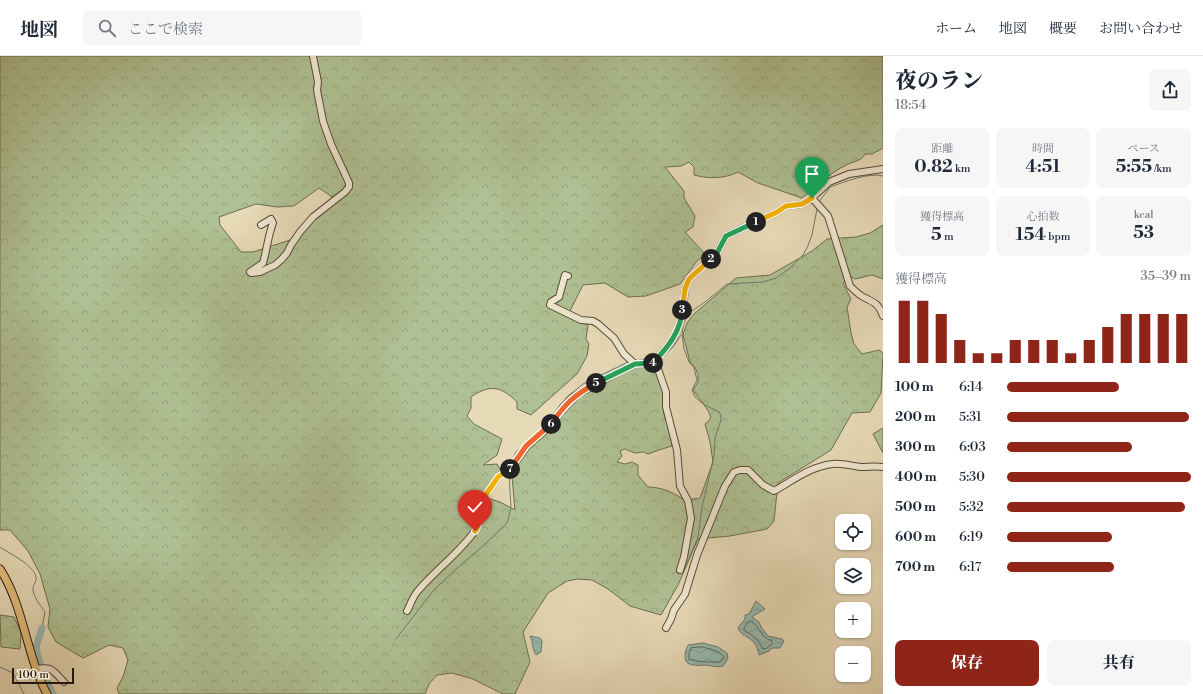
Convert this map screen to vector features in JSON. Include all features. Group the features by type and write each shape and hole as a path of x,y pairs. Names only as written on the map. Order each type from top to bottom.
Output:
{"main road":[{"path":"0,569 7,579 39,679 48,694"}],"street":[{"path":"261,225 271,219 273,223 268,235 263,263 252,270 250,272 251,273 260,272 275,265 281,260 287,253 294,239 313,216 345,192 349,187 349,183 331,144 323,120 317,90 318,82 313,56"},
{"path":"407,611 417,592 464,545 475,531 487,493 498,477 512,468 526,446 550,426 573,397 635,364 653,362 667,347 678,329 682,316 684,294 689,279 717,253 726,236 777,212 786,206 802,204 812,198 830,182 849,174 883,169"},
{"path":"812,198 828,216 850,286 858,293 877,304 881,309 883,316"},
{"path":"568,276 565,275 559,297 551,302 550,305 581,320 593,321 598,324 614,338 624,354 635,364"},
{"path":"653,362 658,369 666,392 666,407 677,450 680,486 688,501 691,518 684,557 680,570"},
{"path":"666,628 674,610 685,594 697,555 718,500 734,472 748,470 763,485 774,491 809,472 834,464 862,467 883,467"},
{"path":"36,669 46,667 50,668 64,682"}],"green space":[{"path":"0,56 883,56 883,148 872,154 865,154 859,160 840,168 802,198 758,183 738,172 727,176 711,178 694,175 694,167 689,162 681,166 665,167 684,191 684,198 695,216 693,227 685,232 705,254 697,261 680,284 646,296 628,297 605,283 583,285 570,311 580,322 588,325 586,339 589,344 587,356 577,374 531,415 517,409 517,402 500,390 484,390 471,397 471,408 467,416 474,424 502,439 497,455 483,465 497,464 501,471 490,482 481,496 500,502 515,510 512,477 515,458 549,430 584,393 606,383 632,368 651,366 658,377 663,391 664,414 670,432 672,446 648,454 643,452 635,453 625,449 620,451 622,456 617,462 625,464 632,462 638,465 638,475 648,487 667,490 684,500 700,498 713,462 705,424 710,420 710,416 707,409 693,390 698,382 698,375 695,367 690,362 683,335 687,323 694,314 736,278 770,275 812,251 827,239 856,237 870,233 883,225 883,279 872,275 855,279 852,277 843,283 851,299 847,307 854,344 862,354 879,350 883,353 881,393 870,412 852,413 831,450 778,483 774,521 767,529 730,536 698,539 678,585 661,615 630,606 608,589 592,580 578,579 567,581 548,593 523,632 530,662 515,694 503,694 473,679 452,673 437,675 429,684 425,694 119,694 117,688 123,677 128,660 123,648 109,645 83,658 56,642 48,627 50,609 40,574 28,551 10,530 0,530","holes":["319,188 338,201 290,240 253,252 241,252 220,225 219,217 256,204 277,207 294,206"]},
{"path":"883,428 883,453 873,434"},
{"path":"0,615 14,617 21,632 20,649 1,647"}],"water":[{"path":"756,601 765,609 753,616 753,618 759,622 768,636 782,639 784,641 780,648 772,648 769,651 759,655 752,640 740,632 738,628 745,619 745,615 749,614"},
{"path":"530,636 540,638 542,641 541,652 536,655 532,641"},
{"path":"703,643 718,647 727,653 728,658 723,666 691,665 686,661 685,655 688,645"}],"waterway":[{"path":"819,202 830,187 864,176 883,176"},
{"path":"683,573 698,537 702,507 714,456 715,438 721,420 721,415 719,412 703,404 695,397 692,390 697,380 694,368 689,362 684,349 682,334 684,322 689,313 727,284 763,282 776,278 789,269 802,256 807,248 812,235 817,209"},
{"path":"661,358 673,347 681,335"},
{"path":"635,361 652,359"},
{"path":"510,465 516,452 550,421 567,397 583,384 628,362"},
{"path":"396,639 433,591 507,523 511,508 509,472"},
{"path":"0,547 26,564 34,573 36,578 33,592 45,612 42,628"},
{"path":"42,628 36,647 42,671 53,694"},
{"path":"0,667 13,673 24,694"}],"route":[{"path":"475,531 487,493 498,477 512,468 518,456 526,446 550,426 573,397 635,364 653,362 667,347 678,329 682,316 685,289 689,279 717,253 726,236 777,212 786,206 802,204 812,198"}]}
